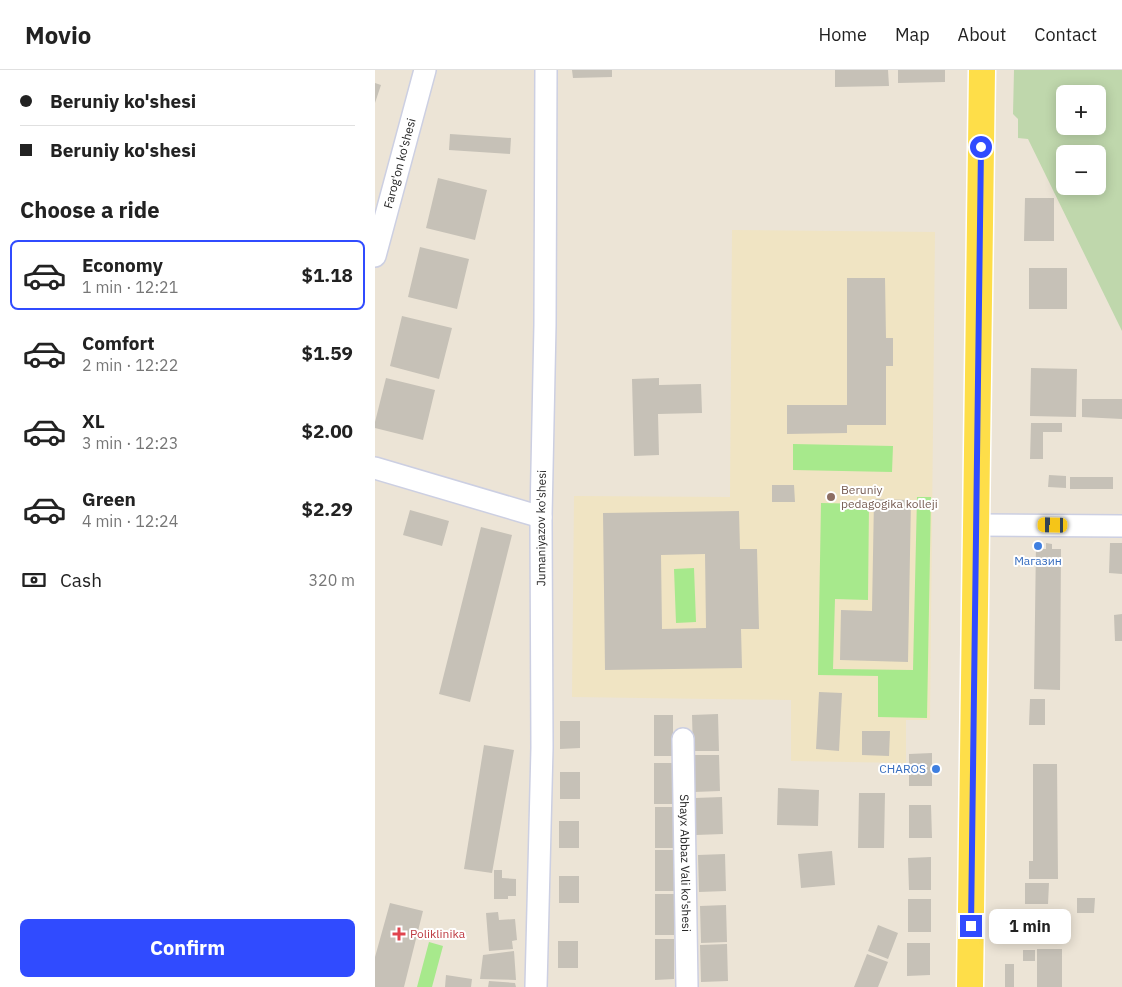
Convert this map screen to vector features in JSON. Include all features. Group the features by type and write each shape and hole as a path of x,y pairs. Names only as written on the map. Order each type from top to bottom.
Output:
{"main road":[{"path":"970,987 982,70"}],"street":[{"name":"Farog'on ko'shesi","path":"375,256 425,70"},
{"name":"Jumaniyazov ko'shesi","path":"536,987 542,748 541,517 545,316 546,70"},
{"path":"375,468 541,517"},
{"path":"977,525 1122,526"},
{"name":"Shayx Abbaz Vali ko'shesi","path":"683,739 687,987"}],"shaded area":[{"name":"Beruniy pedagogika kolleji","path":"732,230 935,232 930,720 906,720 906,763 791,761 791,700 572,697 574,496 730,497"}],"green space":[{"path":"1014,70 1122,70 1122,331 1028,139 1018,138 1018,119 1013,114"},
{"path":"793,444 893,446 892,472 793,470"},
{"path":"917,497 931,497 927,718 878,717 878,676 818,675 821,503 869,504 868,600 835,599 833,669 913,670"},
{"path":"694,568 696,622 676,623 674,569"},
{"path":"429,942 443,946 432,987 417,987"}],"building":[{"path":"572,70 612,70 612,77 573,78"},
{"path":"835,70 888,70 889,86 835,87"},
{"path":"898,70 945,70 945,82 898,83"},
{"path":"375,83 381,85 375,103"},
{"path":"450,134 511,138 510,154 449,150"},
{"path":"438,178 487,190 475,240 426,228"},
{"path":"1025,198 1054,198 1054,241 1024,241"},
{"path":"420,247 469,259 457,309 408,297"},
{"path":"1029,268 1067,268 1067,309 1029,309"},
{"path":"847,278 885,278 886,338 893,338 893,366 886,366 886,425 847,425 847,433 787,434 787,405 847,405"},
{"path":"402,316 452,328 439,379 390,366"},
{"path":"1031,368 1077,369 1076,417 1030,416"},
{"path":"386,378 435,390 423,440 375,428"},
{"path":"659,378 659,385 701,384 702,413 658,414 659,455 634,456 632,379"},
{"path":"1082,399 1122,399 1122,419 1082,417"},
{"path":"1031,423 1062,423 1062,432 1043,432 1043,459 1030,459"},
{"path":"1049,475 1066,476 1066,488 1048,487"},
{"path":"1070,477 1113,477 1113,489 1070,489"},
{"path":"772,485 794,485 795,502 772,502"},
{"path":"874,499 911,500 908,662 840,660 841,610 872,611"},
{"path":"410,510 449,521 442,546 403,535"},
{"path":"739,511 740,549 757,549 759,629 741,629 742,668 605,670 603,513","holes":["705,554 706,628 662,629 661,555"]},
{"path":"481,527 512,535 470,702 439,694"},
{"path":"1036,543 1043,543 1043,549 1046,549 1046,543 1052,544 1052,549 1061,549 1060,690 1034,689"},
{"path":"1110,543 1122,543 1122,574 1109,573"},
{"path":"1122,614 1122,641 1115,641 1114,615"},
{"path":"819,692 842,693 839,751 816,749"},
{"path":"1030,699 1045,699 1045,725 1029,725"},
{"path":"718,714 719,751 693,751 692,715"},
{"path":"654,715 673,715 673,756 654,756"},
{"path":"560,721 580,721 580,748 560,749"},
{"path":"862,731 890,731 889,756 862,755"},
{"path":"484,745 514,750 492,873 464,869"},
{"path":"932,753 932,786 909,786 909,754"},
{"path":"693,755 719,755 720,791 694,792"},
{"path":"654,763 673,763 673,804 654,804"},
{"path":"1033,764 1057,764 1058,879 1029,879 1029,861 1033,861"},
{"path":"560,772 580,772 580,799 560,799"},
{"path":"778,788 819,790 818,826 777,825"},
{"path":"859,793 885,793 884,848 858,848"},
{"path":"722,797 723,834 696,835 695,798"},
{"path":"909,805 931,805 932,838 909,838"},
{"path":"655,807 674,807 674,848 655,848"},
{"path":"559,821 579,821 579,848 559,848"},
{"path":"655,850 674,850 674,891 655,891"},
{"path":"832,851 835,885 801,888 798,854"},
{"path":"725,854 726,891 699,892 698,855"},
{"path":"931,857 931,890 909,890 908,858"},
{"path":"494,870 502,870 502,878 516,879 516,896 508,896 508,899 494,899"},
{"path":"559,876 579,876 579,903 559,903"},
{"path":"1025,883 1049,883 1048,904 1025,904"},
{"path":"655,894 674,894 674,935 655,935"},
{"path":"1077,898 1095,898 1094,913 1077,913"},
{"path":"908,899 931,899 931,932 908,932"},
{"name":"Poliklinika","path":"390,903 423,911 404,987 375,987 375,957"},
{"path":"726,905 727,942 701,943 700,906"},
{"path":"498,912 499,920 515,919 517,940 512,941 513,949 489,951 486,913"},
{"path":"1030,913 1047,914 1047,931 1029,930"},
{"path":"878,925 898,933 888,959 868,951"},
{"path":"655,939 674,939 674,979 655,980"},
{"path":"558,941 578,941 578,968 558,968"},
{"path":"907,943 930,943 930,975 907,976"},
{"path":"727,944 728,981 701,982 700,945"},
{"path":"1037,949 1062,949 1062,987 1037,987"},
{"path":"1023,950 1035,950 1035,961 1023,961"},
{"path":"514,951 516,980 480,979 483,955"},
{"path":"867,954 888,962 878,987 854,987"},
{"path":"1005,964 1014,964 1014,987 1005,987"},
{"path":"446,975 472,979 471,987 445,987"},
{"path":"489,981 515,983 516,987 488,987"}],"place":[{"name":"Beruniy pedagogika kolleji","path":"831,497"},
{"name":"Магазин","path":"1038,546"},
{"name":"CHAROS","path":"936,769"},
{"name":"Poliklinika","path":"399,934"}],"route":[{"path":"971,926 981,147"}]}
